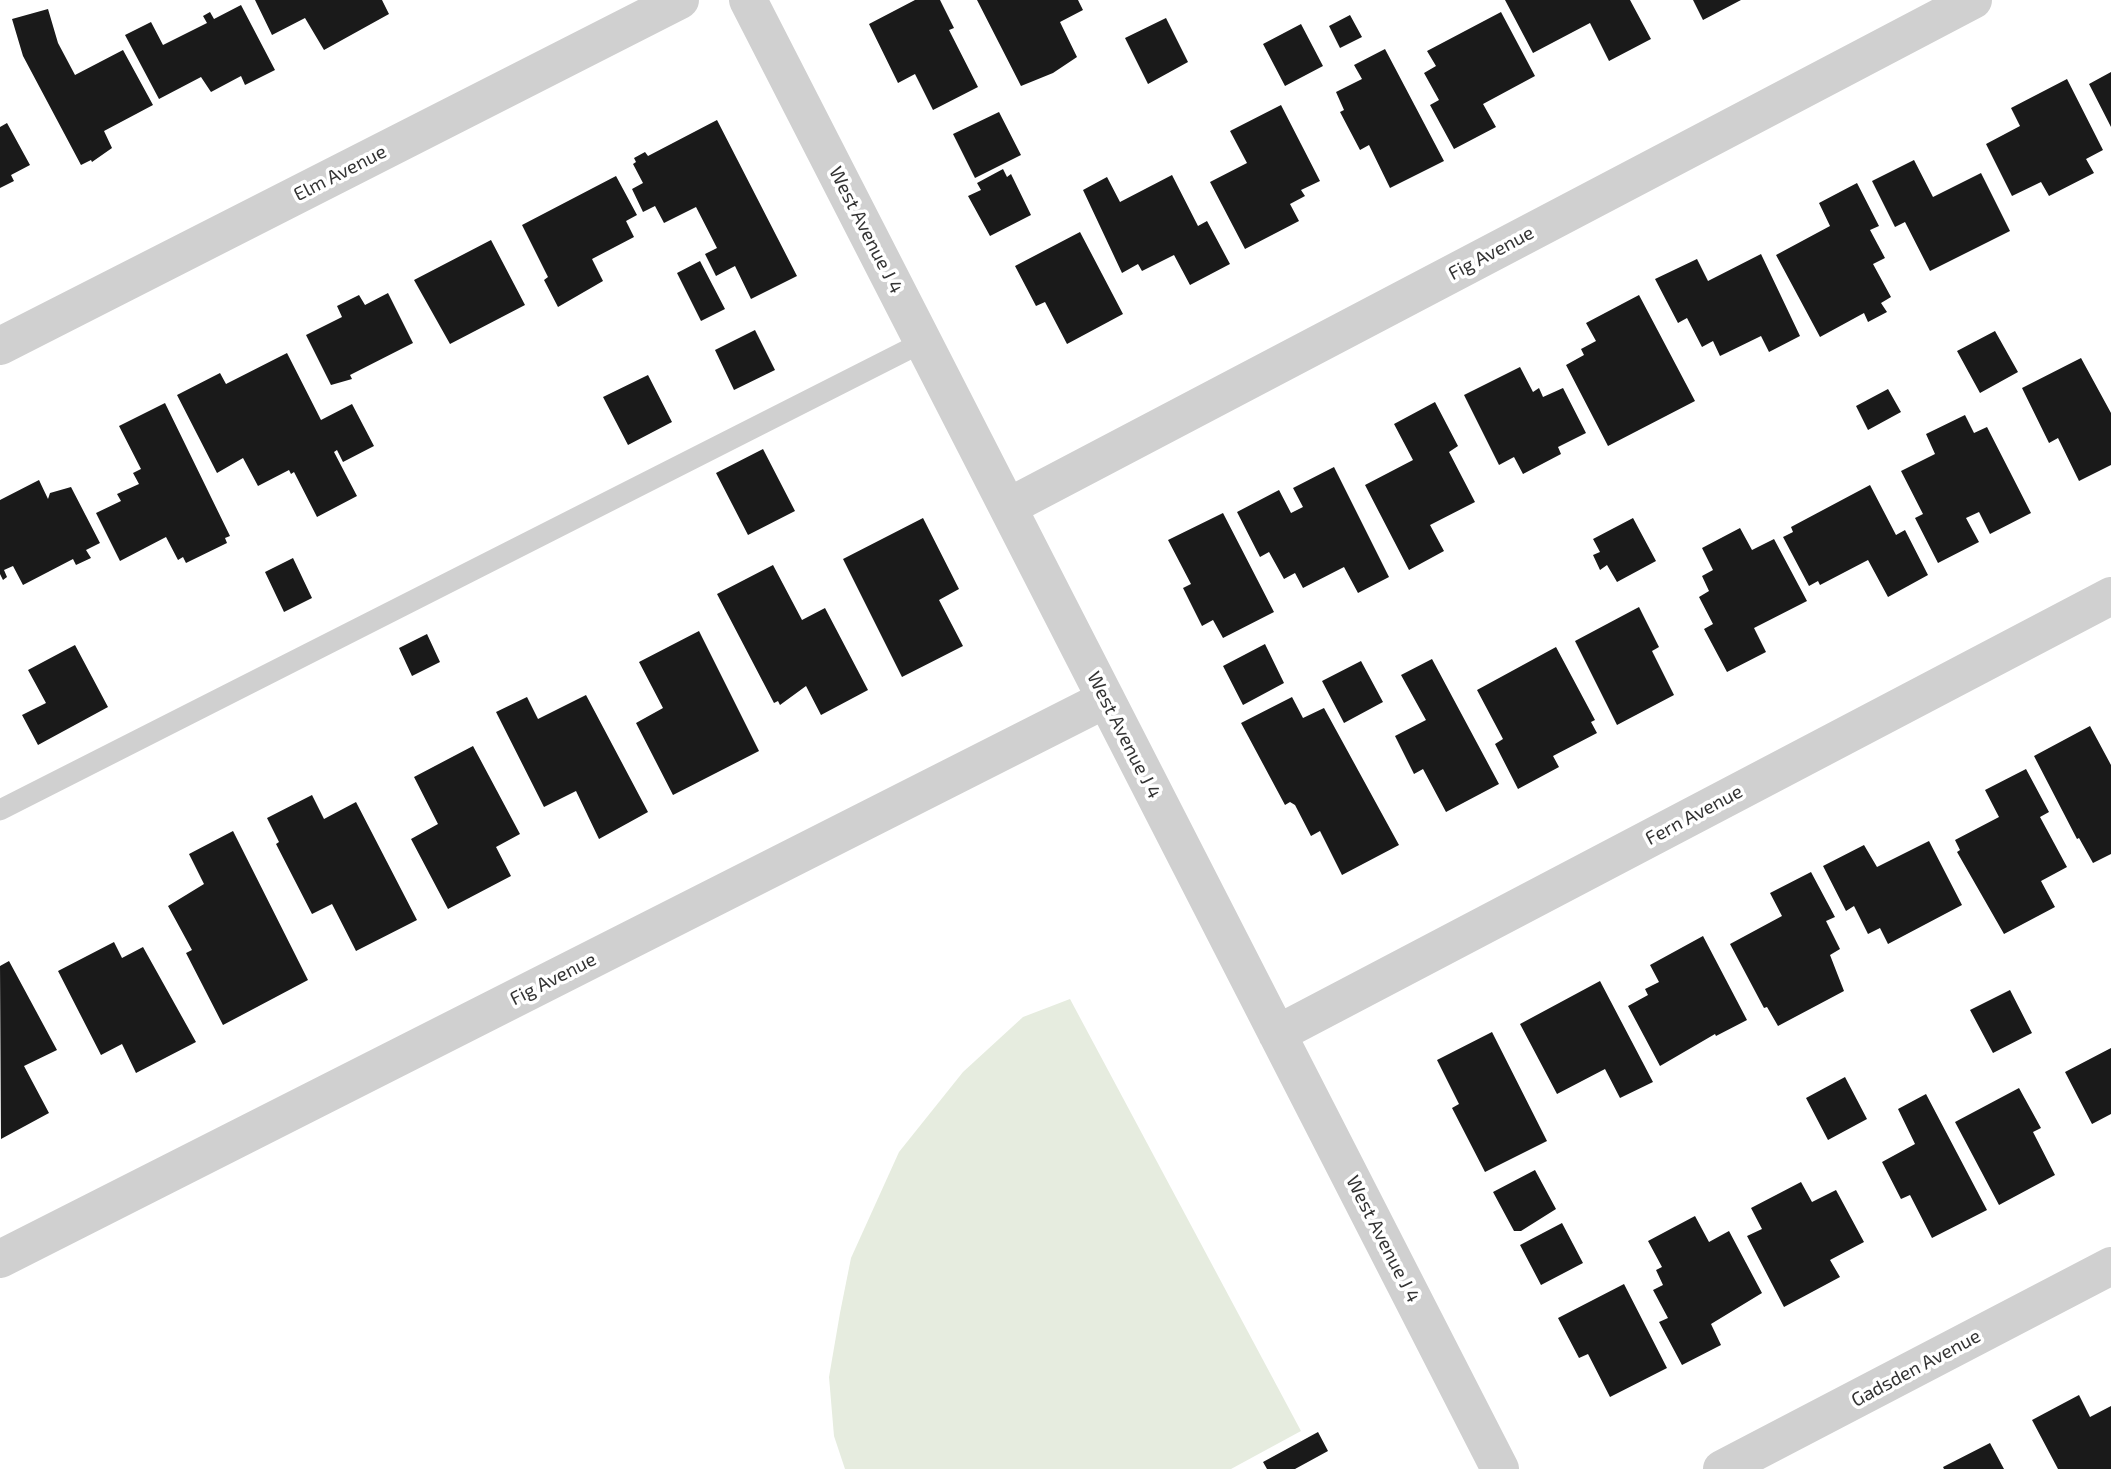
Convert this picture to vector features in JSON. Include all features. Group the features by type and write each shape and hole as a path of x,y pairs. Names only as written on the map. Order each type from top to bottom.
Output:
{"street":[{"name":"Elm Avenue","path":"0,346 680,0"},
{"name":"West Avenue J 4","path":"748,0 1500,1469"},
{"name":"Fig Avenue","path":"1008,507 1973,0"},
{"name":"Fern Avenue","path":"1278,1034 2111,596"},
{"name":"Fig Avenue","path":"0,1259 1106,699"},
{"name":"Gadsden Avenue","path":"1722,1469 2111,1266"}],"lane":[{"path":"0,810 923,342"}],"shaded area":[{"path":"1070,999 1301,1431 1231,1469 845,1469 834,1436 829,1377 851,1258 899,1152 963,1072 1023,1017"}],"building":[{"path":"255,0 382,0 389,14 324,50 305,18 272,35"},
{"path":"915,0 940,0 954,28 949,30 978,87 933,110 915,74 898,83 869,24"},
{"path":"977,0 1078,0 1083,10 1060,22 1077,57 1053,73 1021,86"},
{"path":"1505,0 1630,0 1651,39 1609,61 1590,23 1533,53"},
{"path":"1693,0 1741,0 1703,20"},
{"path":"241,5 275,70 245,85 241,76 211,92 201,77 159,99 125,35 151,22 163,45 207,23 203,16 210,12 214,19"},
{"path":"48,9 58,43 75,75 123,50 153,105 104,131 112,148 92,162 91,160 81,165 23,56 12,19"},
{"path":"1501,12 1535,76 1483,104 1496,127 1454,149 1430,105 1439,100 1424,73 1436,66 1427,51"},
{"path":"1350,15 1362,37 1340,48 1329,26"},
{"path":"1166,18 1188,62 1148,84 1125,38"},
{"path":"1301,24 1323,66 1285,86 1263,44"},
{"path":"1385,49 1444,161 1390,188 1369,145 1360,150 1340,112 1344,110 1336,92 1362,79 1354,65"},
{"path":"2111,72 2111,127 2089,84"},
{"path":"2067,79 2103,150 2086,159 2094,173 2049,196 2041,182 2012,196 1986,144 2020,126 2011,108"},
{"path":"1281,105 1320,181 1301,190 1305,196 1290,204 1299,221 1245,249 1210,182 1247,163 1230,131"},
{"path":"999,112 1021,155 975,178 953,134"},
{"path":"717,120 797,276 751,299 735,266 716,276 705,254 717,248 696,207 664,223 655,206 643,212 632,189 643,183 633,164 636,162 634,158 645,152 648,156"},
{"path":"7,123 30,165 11,175 14,181 0,188 0,127"},
{"path":"1914,160 1933,197 1981,173 2010,231 1930,271 1905,222 1895,227 1872,181"},
{"path":"1003,169 1007,177 1011,174 1031,215 990,236 968,196 981,190 977,183"},
{"path":"1172,175 1198,226 1207,221 1230,264 1190,285 1174,255 1142,271 1138,264 1122,273 1083,190 1107,177 1120,202"},
{"path":"616,176 637,215 626,221 634,237 592,259 603,281 558,307 544,280 548,277 522,225"},
{"path":"1857,183 1879,226 1870,230 1885,258 1873,264 1891,297 1881,303 1887,312 1868,322 1864,313 1820,337 1776,255 1830,226 1819,203"},
{"path":"1080,232 1123,314 1067,344 1045,302 1036,306 1015,266"},
{"path":"491,240 525,305 450,344 414,280"},
{"path":"1761,254 1800,336 1769,352 1761,336 1720,356 1713,341 1702,347 1687,318 1678,323 1655,279 1697,259 1708,281"},
{"path":"700,261 725,309 701,321 677,273"},
{"path":"388,293 413,343 350,375 352,379 331,385 306,335 342,317 337,306 359,295 365,305"},
{"path":"1639,295 1695,401 1608,446 1566,365 1584,355 1581,349 1596,341 1586,323"},
{"path":"755,330 775,370 734,390 715,350"},
{"path":"1995,331 2018,372 1980,393 1957,351"},
{"path":"287,353 321,420 352,404 374,446 343,462 337,450 334,452 357,496 317,517 294,472 291,474 289,470 258,486 243,458 217,473 177,395 220,373 226,384"},
{"path":"2081,358 2111,413 2111,465 2079,481 2058,438 2049,443 2022,388"},
{"path":"1520,367 1533,392 1539,388 1543,397 1563,388 1586,433 1558,447 1561,454 1523,474 1514,457 1499,465 1464,395"},
{"path":"648,375 672,422 628,445 603,397"},
{"path":"1888,389 1901,412 1868,430 1856,406"},
{"path":"1435,402 1458,446 1449,452 1475,502 1430,525 1444,551 1409,570 1365,485 1413,460 1394,424"},
{"path":"165,403 230,536 225,538 227,543 186,563 183,557 178,560 166,537 120,561 96,513 121,501 117,494 139,484 133,473 141,469 119,426"},
{"path":"1965,415 1974,433 1987,427 2031,513 1990,534 1979,512 1966,518 1979,542 1938,563 1915,518 1923,514 1901,471 1935,454 1926,434"},
{"path":"763,449 795,511 748,535 716,473"},
{"path":"1334,467 1389,577 1358,593 1344,567 1303,588 1295,573 1284,579 1269,552 1260,557 1237,512 1279,490 1291,513 1303,507 1293,488"},
{"path":"39,480 48,499 50,493 71,487 100,543 86,550 91,558 76,565 73,559 23,585 13,566 4,570 7,577 3,580 0,574 0,500"},
{"path":"1870,485 1896,535 1905,530 1928,575 1888,597 1868,560 1820,585 1818,581 1809,586 1783,537 1793,532 1791,527"},
{"path":"1223,513 1274,612 1223,638 1213,620 1202,626 1183,588 1191,584 1168,540"},
{"path":"923,518 959,589 939,600 963,646 902,677 843,559"},
{"path":"1633,518 1656,561 1617,582 1607,565 1600,570 1593,555 1600,552 1593,539"},
{"path":"1740,528 1752,550 1774,539 1807,601 1754,628 1766,652 1727,672 1704,629 1713,624 1699,597 1709,591 1702,576 1713,570 1702,548"},
{"path":"293,558 312,598 284,612 265,572"},
{"path":"773,565 802,620 825,608 868,690 821,715 806,686 780,705 778,701 774,703 717,594"},
{"path":"1639,607 1659,647 1652,651 1674,695 1617,725 1575,641"},
{"path":"699,631 759,751 673,795 636,723 663,708 639,662"},
{"path":"427,634 440,662 412,676 399,648"},
{"path":"1265,644 1284,683 1243,705 1223,666"},
{"path":"75,645 108,707 38,745 22,715 46,703 28,670"},
{"path":"1556,647 1595,720 1591,722 1597,733 1553,756 1559,767 1518,789 1495,744 1503,739 1477,690"},
{"path":"1432,659 1499,784 1446,812 1423,769 1414,774 1395,736 1426,720 1401,675"},
{"path":"1361,661 1383,702 1344,723 1322,681"},
{"path":"586,695 648,812 599,839 576,791 544,807 496,712 527,697 538,719"},
{"path":"1292,697 1303,718 1324,708 1399,845 1342,875 1320,831 1311,836 1295,805 1290,802 1285,805 1241,723"},
{"path":"2090,726 2111,765 2111,854 2093,863 2079,838 2077,839 2034,756"},
{"path":"473,746 520,834 496,847 511,876 448,909 411,839 438,824 414,777"},
{"path":"2026,769 2049,812 2040,817 2067,867 2041,881 2055,907 2004,934 1957,852 1960,850 1955,840 1999,817 1985,790"},
{"path":"312,795 324,819 356,802 417,920 356,951 332,904 312,914 276,844 279,842 267,818"},
{"path":"233,831 308,980 223,1025 186,953 192,950 168,906 204,884 189,854"},
{"path":"1929,841 1962,905 1888,944 1880,928 1868,934 1854,906 1846,911 1823,866 1864,845 1877,867"},
{"path":"1811,872 1835,917 1826,921 1840,949 1830,955 1844,991 1778,1026 1767,1007 1764,1008 1730,944 1782,916 1770,893"},
{"path":"1703,936 1747,1020 1716,1036 1715,1034 1660,1066 1628,1006 1648,995 1645,989 1659,982 1650,965"},
{"path":"114,942 122,958 143,947 196,1042 136,1073 122,1044 101,1055 58,971"},
{"path":"9,961 57,1050 24,1066 49,1113 1,1139 0,966"},
{"path":"1600,981 1653,1082 1620,1098 1605,1069 1557,1094 1520,1024"},
{"path":"2010,990 2032,1033 1993,1053 1970,1010"},
{"path":"1492,1032 1547,1141 1485,1172 1452,1108 1459,1104 1437,1060"},
{"path":"2111,1048 2111,1114 2092,1124 2065,1072"},
{"path":"1845,1077 1867,1119 1828,1140 1806,1098"},
{"path":"2019,1088 2041,1128 2033,1132 2055,1175 1999,1205 1955,1122"},
{"path":"1926,1094 1987,1210 1932,1238 1910,1195 1901,1199 1882,1162 1915,1144 1898,1109"},
{"path":"1535,1170 1556,1209 1521,1231 1514,1231 1493,1192"},
{"path":"1801,1182 1812,1202 1836,1190 1864,1242 1830,1260 1840,1277 1784,1307 1747,1236 1762,1229 1751,1208"},
{"path":"1695,1216 1709,1242 1729,1231 1762,1293 1711,1324 1721,1345 1682,1365 1659,1322 1668,1318 1653,1290 1663,1285 1656,1270 1662,1267 1648,1241"},
{"path":"1562,1223 1583,1263 1541,1285 1520,1245"},
{"path":"1624,1284 1667,1368 1610,1397 1588,1354 1579,1358 1558,1318"},
{"path":"2079,1395 2090,1417 2111,1406 2111,1469 2058,1469 2032,1420"},
{"path":"1318,1432 1328,1451 1295,1469 1267,1469 1263,1462"},
{"path":"1990,1443 2004,1469 1944,1469 1943,1467"}]}
